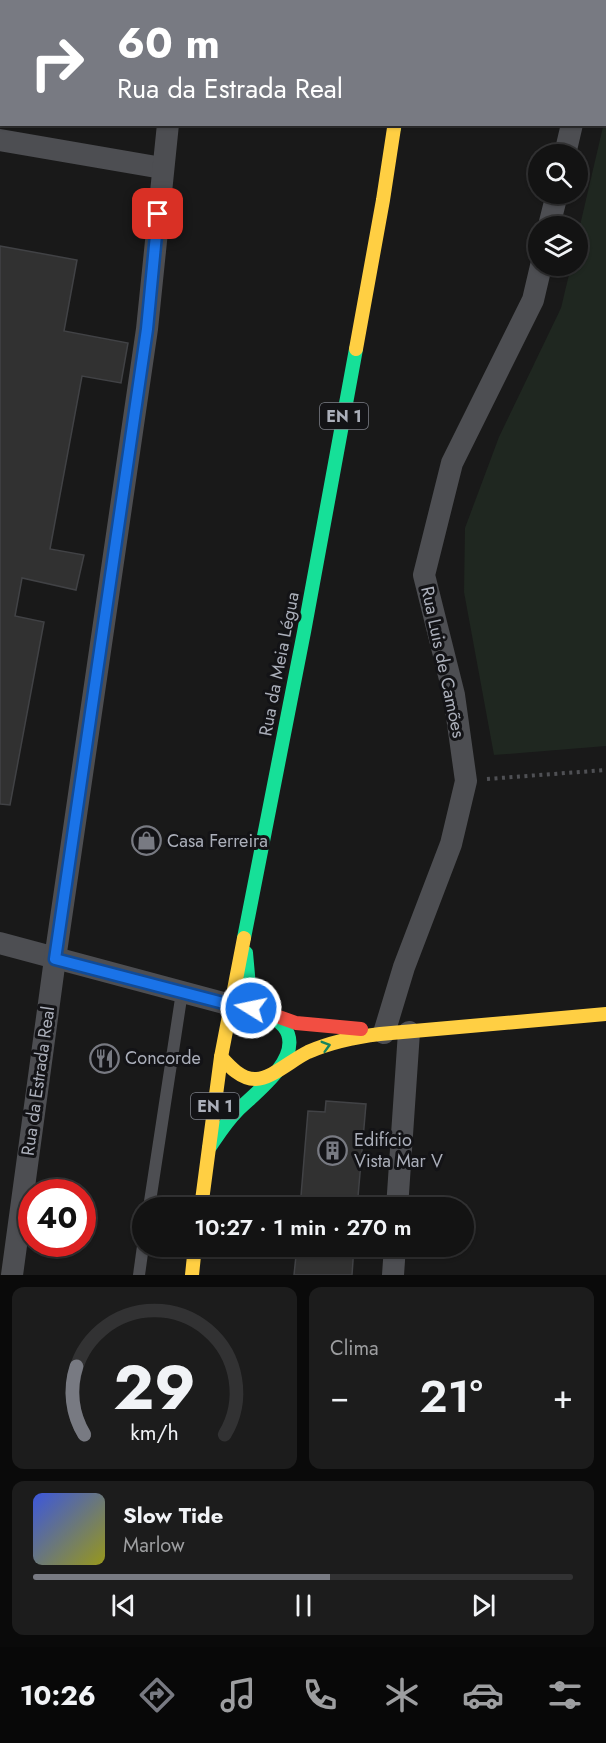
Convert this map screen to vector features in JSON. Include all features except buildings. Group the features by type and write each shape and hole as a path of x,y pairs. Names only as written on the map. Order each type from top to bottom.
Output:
{"main road":[{"name":"Rua da Meia Légua","path":"202,1197 221,1057 241,1006 245,936 304,632 395,126"},
{"path":"241,1006 245,936"},
{"path":"241,1006 296,1023 355,1027 384,1033"},
{"path":"221,1057 232,1070 248,1078 260,1079 278,1071 287,1052 290,1041 288,1034 278,1021 241,1006"},
{"path":"209,1148 231,1117 278,1071 294,1059 319,1047 384,1033 606,1014"},
{"path":"192,1275 194,1257"}],"street":[{"name":"Rua da Estrada Real","path":"12,1275 55,959 147,329 168,126"},
{"path":"567,144 572,126"},
{"path":"0,140 162,168"},
{"name":"Rua Luis de Camões","path":"384,1033 404,967 451,844 466,781 454,695 424,574 452,463 533,300 539,276"},
{"path":"0,943 241,1006"},
{"path":"398,1197 409,1032"},
{"path":"393,1275 394,1257"}],"lane":[{"path":"151,1197 182,992"},
{"path":"139,1275 142,1257"}],"path":[{"path":"466,781 606,770"}],"shaded area":[{"path":"603,126 606,126 606,746 494,755 464,592 465,528 499,437 561,308 569,276 588,276 588,216 582,216 585,204 588,204 588,191"}],"traffic: fast":[{"path":"244,938 356,349"},
{"path":"209,1148 233,1115 273,1077 287,1055 289,1045 288,1034 282,1024 251,1008 246,953"}],"traffic: slow":[{"path":"356,349 394,128"},
{"path":"202,1197 221,1057 244,938"},
{"path":"221,1057 240,1075 255,1079 274,1073 308,1052 352,1038 606,1014"},
{"path":"192,1275 194,1257"}],"traffic: jam":[{"path":"265,1012 296,1023 361,1029"}],"place":[{"name":"Casa Ferreira","path":"146,841"},
{"name":"Concorde","path":"104,1058"},
{"name":"Edifício Vista Mar V","path":"333,1150"}],"route":[{"path":"158,214 147,329 55,959 231,1005 251,1008"}]}
